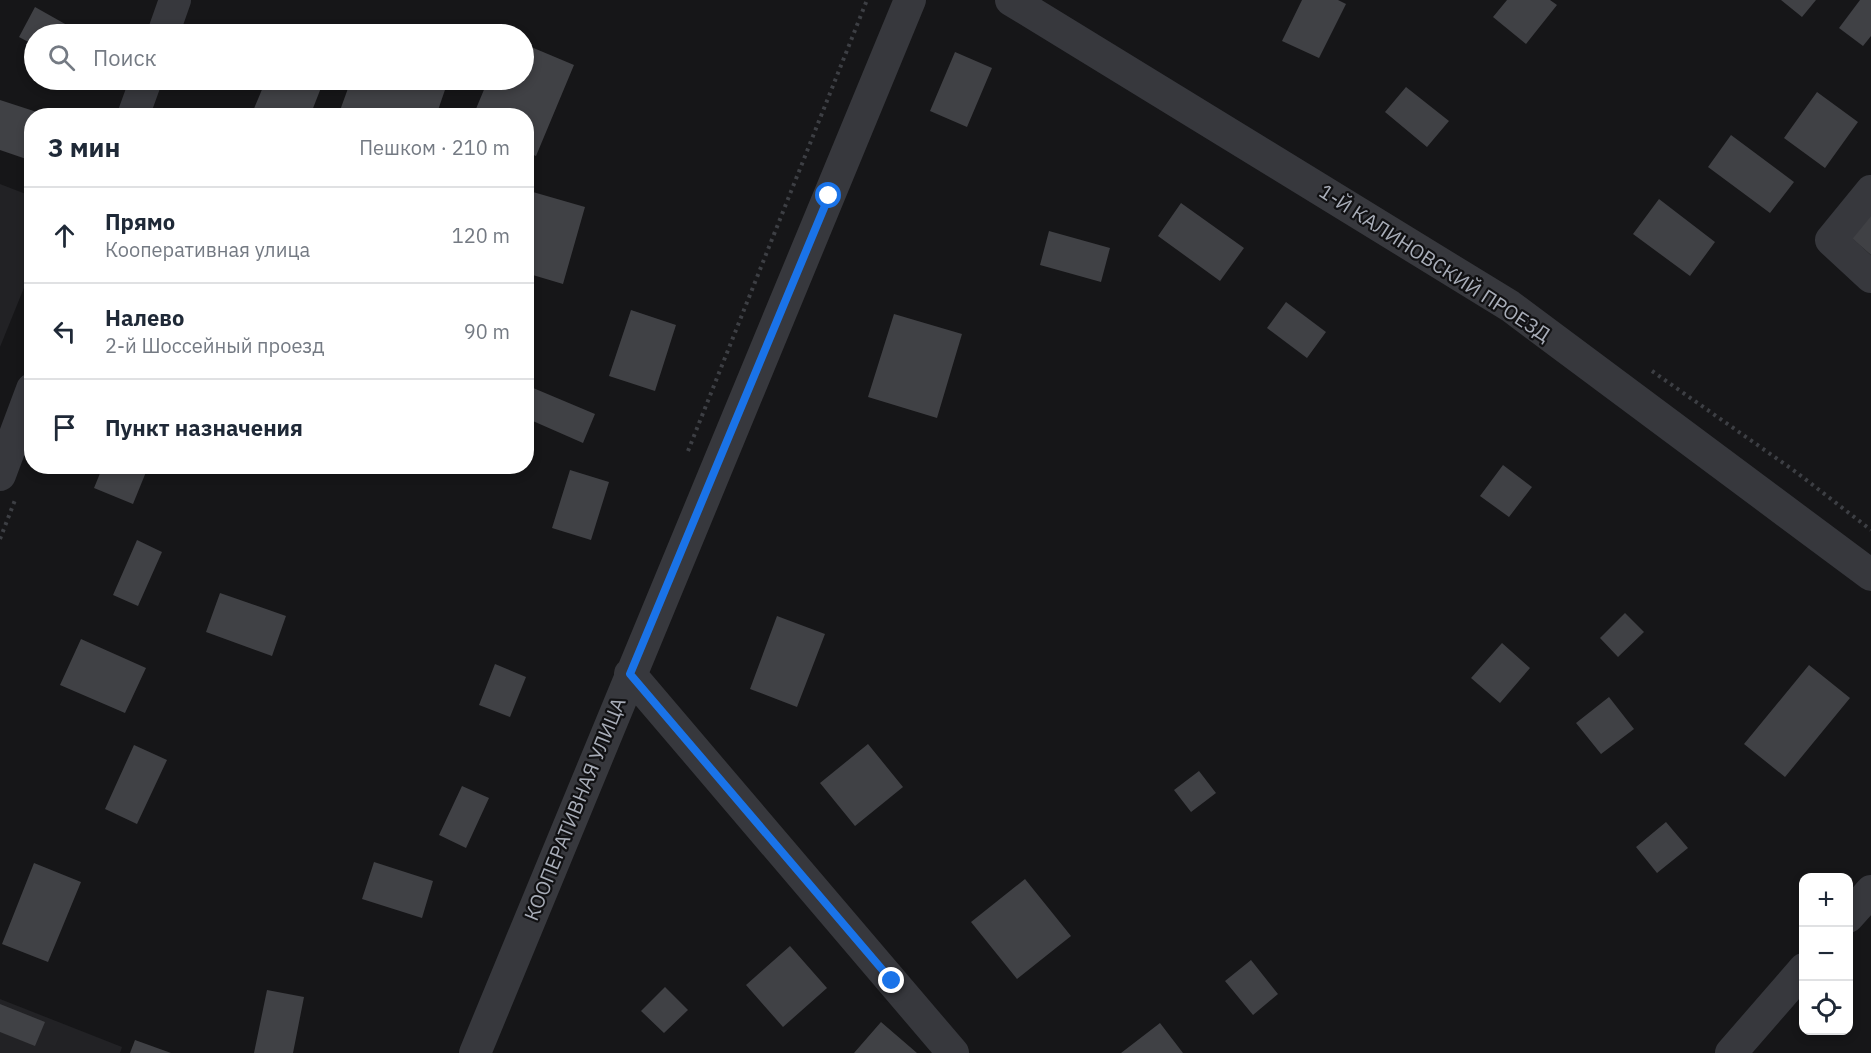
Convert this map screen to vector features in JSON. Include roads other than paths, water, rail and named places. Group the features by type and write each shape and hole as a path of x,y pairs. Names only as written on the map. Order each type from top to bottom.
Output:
{"street":[{"path":"167,24 175,0"},
{"name":"КООПЕРАТИВНАЯ УЛИЦА","path":"476,1053 630,674 910,0"},
{"name":"1-Й КАЛИНОВСКИЙ ПРОЕЗД","path":"1011,0 1510,306 1871,575"},
{"path":"136,108 142,90"},
{"path":"1871,191 1831,240 1871,277"},
{"path":"0,475 24,411"},
{"path":"630,674 953,1053"},
{"path":"1853,911 1871,891"},
{"path":"1731,1053 1799,974"}]}
